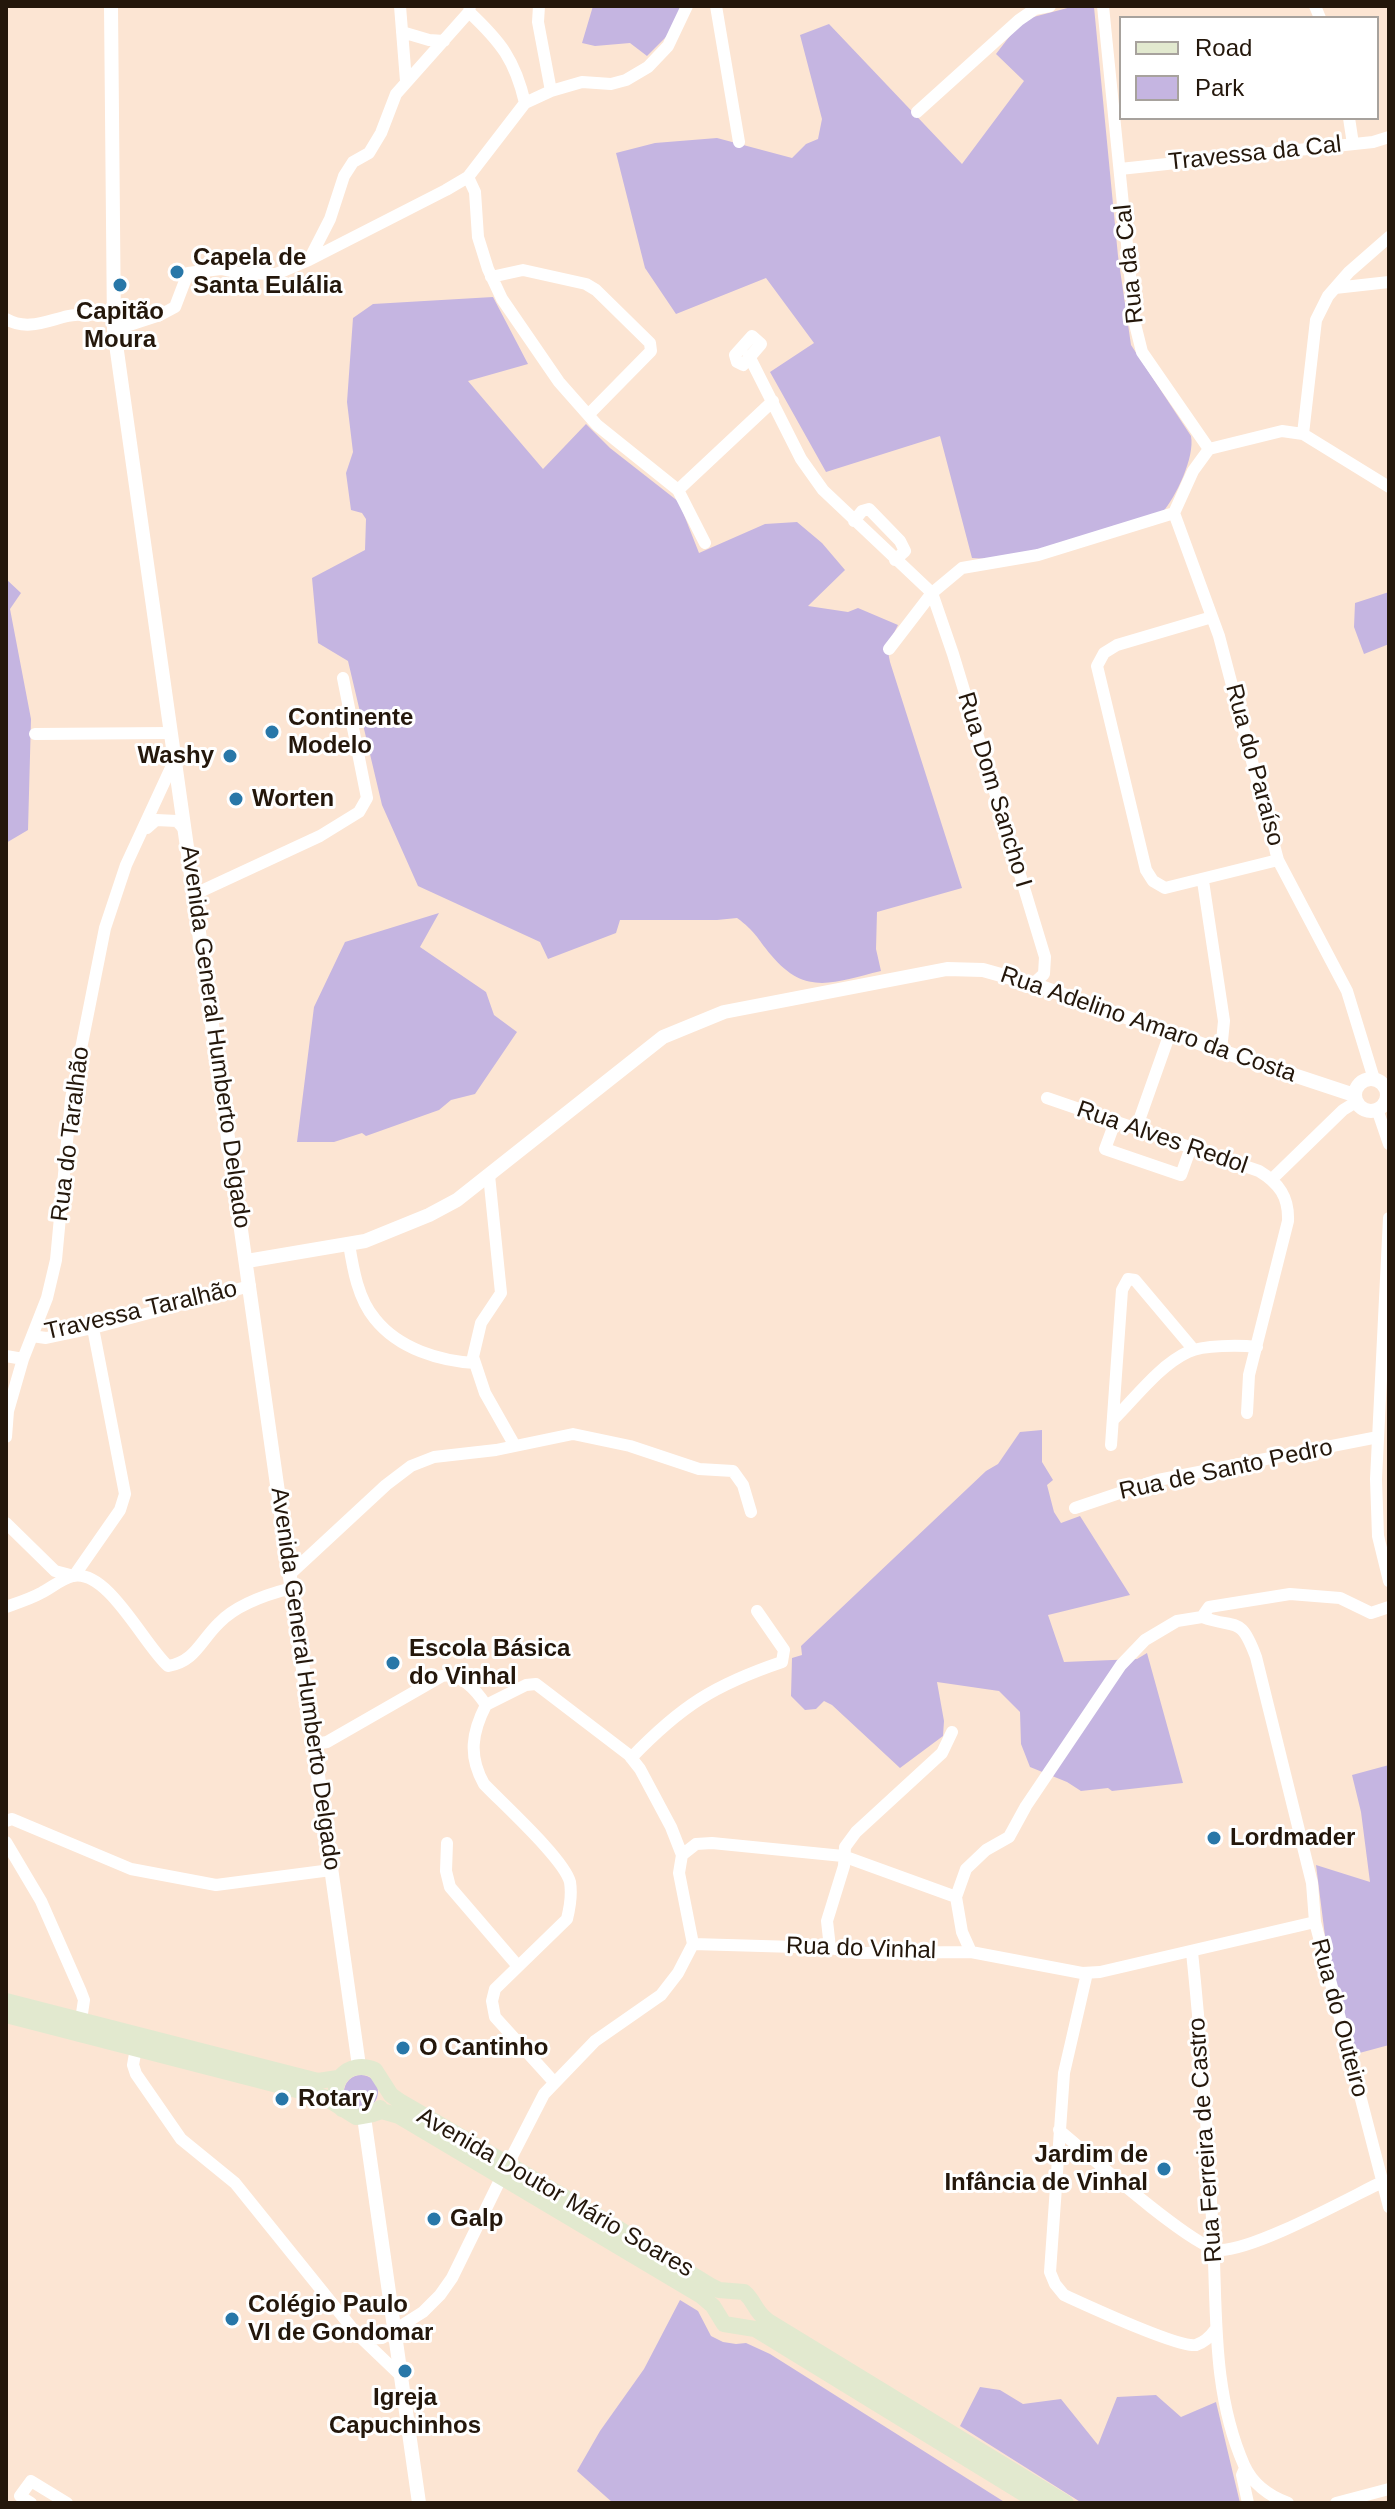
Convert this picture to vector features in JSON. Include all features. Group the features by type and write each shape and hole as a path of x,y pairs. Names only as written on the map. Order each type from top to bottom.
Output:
{"main road":[{"path":"6,2001 318,2081 338,2078 359,2066 375,2070 385,2084 384,2102 369,2115 356,2117 324,2097 6,2015"},
{"path":"338,2078 335,2094 342,2109"},
{"name":"Avenida Doutor Mário Soares","path":"385,2084 396,2100 700,2295 724,2324 757,2330 1039,2503"},
{"name":"Avenida Doutor Mário Soares","path":"369,2115 382,2111 399,2116 505,2170 711,2286 719,2290 744,2292 753,2307 768,2321 1066,2503"},
{"path":"717,2314 717,2301 732,2290"},
{"path":"742,2326 751,2319 753,2307"}],"street":[{"name":"Avenida General Humberto Delgado","path":"111,6 114,322 359,2066"},
{"path":"400,6 406,81"},
{"path":"539,6 538,22 551,91"},
{"path":"6,319 16,325 44,324 70,315 114,322 160,315 175,307 188,273 221,269 276,274 309,260 468,177 525,103 582,82 611,84 626,80 648,67 668,46 687,6"},
{"path":"716,6 739,142"},
{"path":"917,112 1019,20 1035,9 1050,6"},
{"name":"Rua da Cal","path":"1103,6 1115,51 1120,169 1135,324 1142,352 1209,449"},
{"path":"309,260 330,219 344,176 353,162 369,153 381,133 396,94 470,9 508,52 518,74 525,103"},
{"path":"402,32 444,41"},
{"path":"1349,120 1353,144"},
{"name":"Travessa da Cal","path":"1120,169 1353,144 1389,137"},
{"path":"468,177 475,192 478,237 502,299 559,382 597,425 678,490 705,543"},
{"path":"1303,434 1316,320 1335,288 1389,237"},
{"path":"491,277 523,270 586,284 650,343 651,351 589,414"},
{"path":"1335,288 1389,282"},
{"path":"749,356 801,459 823,490 932,593"},
{"path":"678,490 773,401"},
{"path":"889,649 932,593 962,568 1038,555 1174,513 1193,471 1209,449 1282,431 1303,434 1389,487"},
{"path":"854,521 862,511 869,509 900,541 905,551 895,560"},
{"name":"Rua do Paraíso","path":"1174,513 1233,684 1278,860 1347,991 1374,1079"},
{"name":"Rua Dom Sancho I","path":"932,593 1045,957 1044,974 1033,984"},
{"path":"1212,617 1117,645 1104,653 1097,666 1146,870 1153,881 1165,888 1278,860"},
{"path":"195,894 320,836 359,812 367,798 366,789 343,678"},
{"path":"35,734 171,733"},
{"name":"Rua do Taralhão","path":"6,1437 8,1411 23,1359 47,1298 56,1260 71,1099 105,928 126,865 175,759"},
{"path":"141,833 156,820 177,821 185,830"},
{"path":"1203,881 1224,1021 1221,1051"},
{"name":"Rua Adelino Amaro da Costa","path":"247,1261 349,1244 398,1229 429,1215 457,1200 663,1037 706,1018 786,999 947,969 983,970 1033,984 1355,1098"},
{"path":"1136,1129 1170,1033"},
{"path":"1272,1179 1355,1098 1359,1083 1374,1079 1388,1093 1386,1101 1377,1109 1367,1111 1355,1098"},
{"name":"Rua Alves Redol","path":"1047,1098 1259,1171 1272,1179 1286,1200 1288,1221 1249,1375 1247,1413"},
{"path":"1377,1109 1389,1144"},
{"path":"1115,1122 1105,1149 1181,1175 1191,1147"},
{"path":"489,1175 501,1293 481,1323 473,1357 485,1393 515,1446"},
{"path":"1389,1218 1377,1520 1389,1581"},
{"path":"349,1244 361,1294 375,1320 416,1350 449,1362 475,1363"},
{"path":"1111,1445 1122,1290 1128,1279 1135,1280 1145,1290 1194,1350"},
{"name":"Travessa Taralhão","path":"32,1336 46,1338 93,1328 250,1286"},
{"path":"6,1607 74,1576 120,1510 125,1494 93,1328"},
{"path":"1114,1419 1171,1363 1194,1350 1257,1347"},
{"path":"6,1356 23,1359"},
{"path":"6,1523 55,1571 88,1577 109,1590 156,1656 168,1666 183,1664 220,1621 291,1581 386,1485 411,1466 434,1457 573,1434 630,1446 699,1469 733,1471 743,1485 751,1512"},
{"name":"Rua de Santo Pedro","path":"1075,1508 1158,1480 1378,1437"},
{"path":"971,1952 960,1923 956,1897 966,1869 986,1850 1009,1837 1026,1806 1121,1665 1145,1640 1177,1621 1202,1617 1209,1607 1290,1594 1340,1598 1371,1613 1389,1607"},
{"path":"631,1758 659,1729 695,1700 737,1677 782,1662 784,1650 757,1611"},
{"name":"Rua do Outeiro","path":"1202,1617 1214,1622 1233,1622 1248,1635 1256,1657 1312,1883 1315,1922 1389,2207"},
{"path":"315,1744 327,1742 442,1676 451,1674 459,1677 486,1705"},
{"path":"363,2339 382,2338 423,2312 440,2295 452,2278 535,2108 554,2082 595,2041 661,1995 678,1973 693,1944 679,1873 682,1855 671,1827 640,1769 631,1758 536,1684 526,1685 486,1705 476,1723 472,1744 478,1773 484,1784 558,1862 569,1880 571,1904 567,1919 495,1989 492,2001 495,2017 554,2082"},
{"path":"830,1948 827,1921 844,1866 845,1847 856,1832 942,1753 952,1732"},
{"path":"6,1821 12,1819 131,1869 216,1885 331,1870"},
{"path":"6,1842 41,1901 81,1992 84,2000 81,2020"},
{"path":"447,1843 446,1871 450,1887 517,1965"},
{"path":"682,1855 696,1844 712,1843 843,1856 956,1897"},
{"name":"Rua do Vinhal","path":"693,1944 830,1948 860,1953 971,1952 1087,1973 1192,1952 1315,1922"},
{"name":"Rua Ferreira de Castro","path":"1192,1952 1202,2046 1218,2377 1231,2432 1245,2468"},
{"path":"1087,1973 1064,2073 1050,2272 1064,2295 1172,2340 1193,2346 1206,2340 1215,2330"},
{"path":"136,2048 133,2065 136,2074 175,2132 235,2183 363,2339 400,2375"},
{"path":"369,2115 400,2375 419,2503"},
{"path":"1059,2130 1183,2232 1213,2249 1252,2244 1382,2182"},
{"path":"1248,2503 1242,2475 1245,2468 1260,2487 1288,2503"},
{"path":"31,2503 20,2496 31,2481 67,2503"},
{"path":"1248,2503 1260,2487"},
{"path":"1336,2503 1389,2489"}],"green space":[{"path":"593,6 682,6 667,36 647,56 630,43 595,46 582,43"},
{"path":"1075,6 1094,7 1118,256 1131,345 1191,436 1190,455 1178,487 1162,513 1004,560 972,558 940,436 826,472 770,372 814,343 766,278 676,314 645,268 616,153 655,143 717,138 792,158 806,144 818,139 822,119 800,35 829,24 962,164 1024,81 996,54 1022,20"},
{"path":"493,297 528,364 468,381 543,469 586,424 610,448 679,502 699,553 765,524 797,522 822,543 845,570 808,606 848,612 858,608 898,625 887,647 890,662 962,888 877,912 876,949 881,971 822,983 796,977 737,918 620,920 616,933 548,959 540,942 418,886 382,805 348,661 318,643 312,578 365,550 366,519 362,513 351,510 346,473 353,452 347,402 353,318 373,304"},
{"path":"6,579 21,593 10,609 31,719 28,830 6,843"},
{"path":"1389,592 1389,644 1364,654 1354,627 1355,603"},
{"path":"439,913 420,947 486,992 494,1015 517,1032 475,1094 451,1100 439,1110 366,1136 362,1133 334,1142 297,1142 314,1007 345,942"},
{"path":"1042,1430 1042,1462 1053,1480 1047,1485 1054,1512 1061,1523 1080,1516 1130,1595 1048,1615 1064,1662 1137,1659 1147,1653 1183,1783 1112,1791 1108,1788 1081,1791 1030,1767 1021,1744 1020,1712 999,1691 937,1682 944,1721 943,1736 900,1768 832,1705 824,1701 816,1709 805,1710 791,1696 792,1658 802,1655 801,1646 986,1471 998,1464 1020,1432"},
{"path":"1389,1765 1389,2045 1352,2055 1326,1944 1316,1865 1370,1882 1361,1812 1352,1775"},
{"path":"361,2075 373,2080 378,2092 373,2104 361,2109 349,2104 344,2092 349,2080"},
{"path":"680,2300 698,2311 711,2336 723,2342 746,2343 770,2354 1006,2503 613,2503 577,2471 600,2431 644,2369"},
{"path":"980,2387 1000,2390 1023,2404 1061,2399 1098,2445 1117,2397 1156,2395 1181,2417 1216,2402 1240,2503 1082,2503 960,2426"}],"place":[{"name":"Capela de Santa Eulália","path":"177,272"},
{"name":"Capitão Moura","path":"120,285"},
{"name":"Continente Modelo","path":"272,732"},
{"name":"Washy","path":"230,756"},
{"name":"Worten","path":"236,799"},
{"name":"Escola Básica do Vinhal","path":"393,1663"},
{"name":"Lordmader","path":"1214,1838"},
{"name":"O Cantinho","path":"403,2048"},
{"name":"Rotary","path":"282,2099"},
{"name":"Jardim de Infância de Vinhal","path":"1164,2169"},
{"name":"Galp","path":"434,2219"},
{"name":"Colégio Paulo VI de Gondomar","path":"232,2319"},
{"name":"Igreja Capuchinhos","path":"405,2371"}]}
